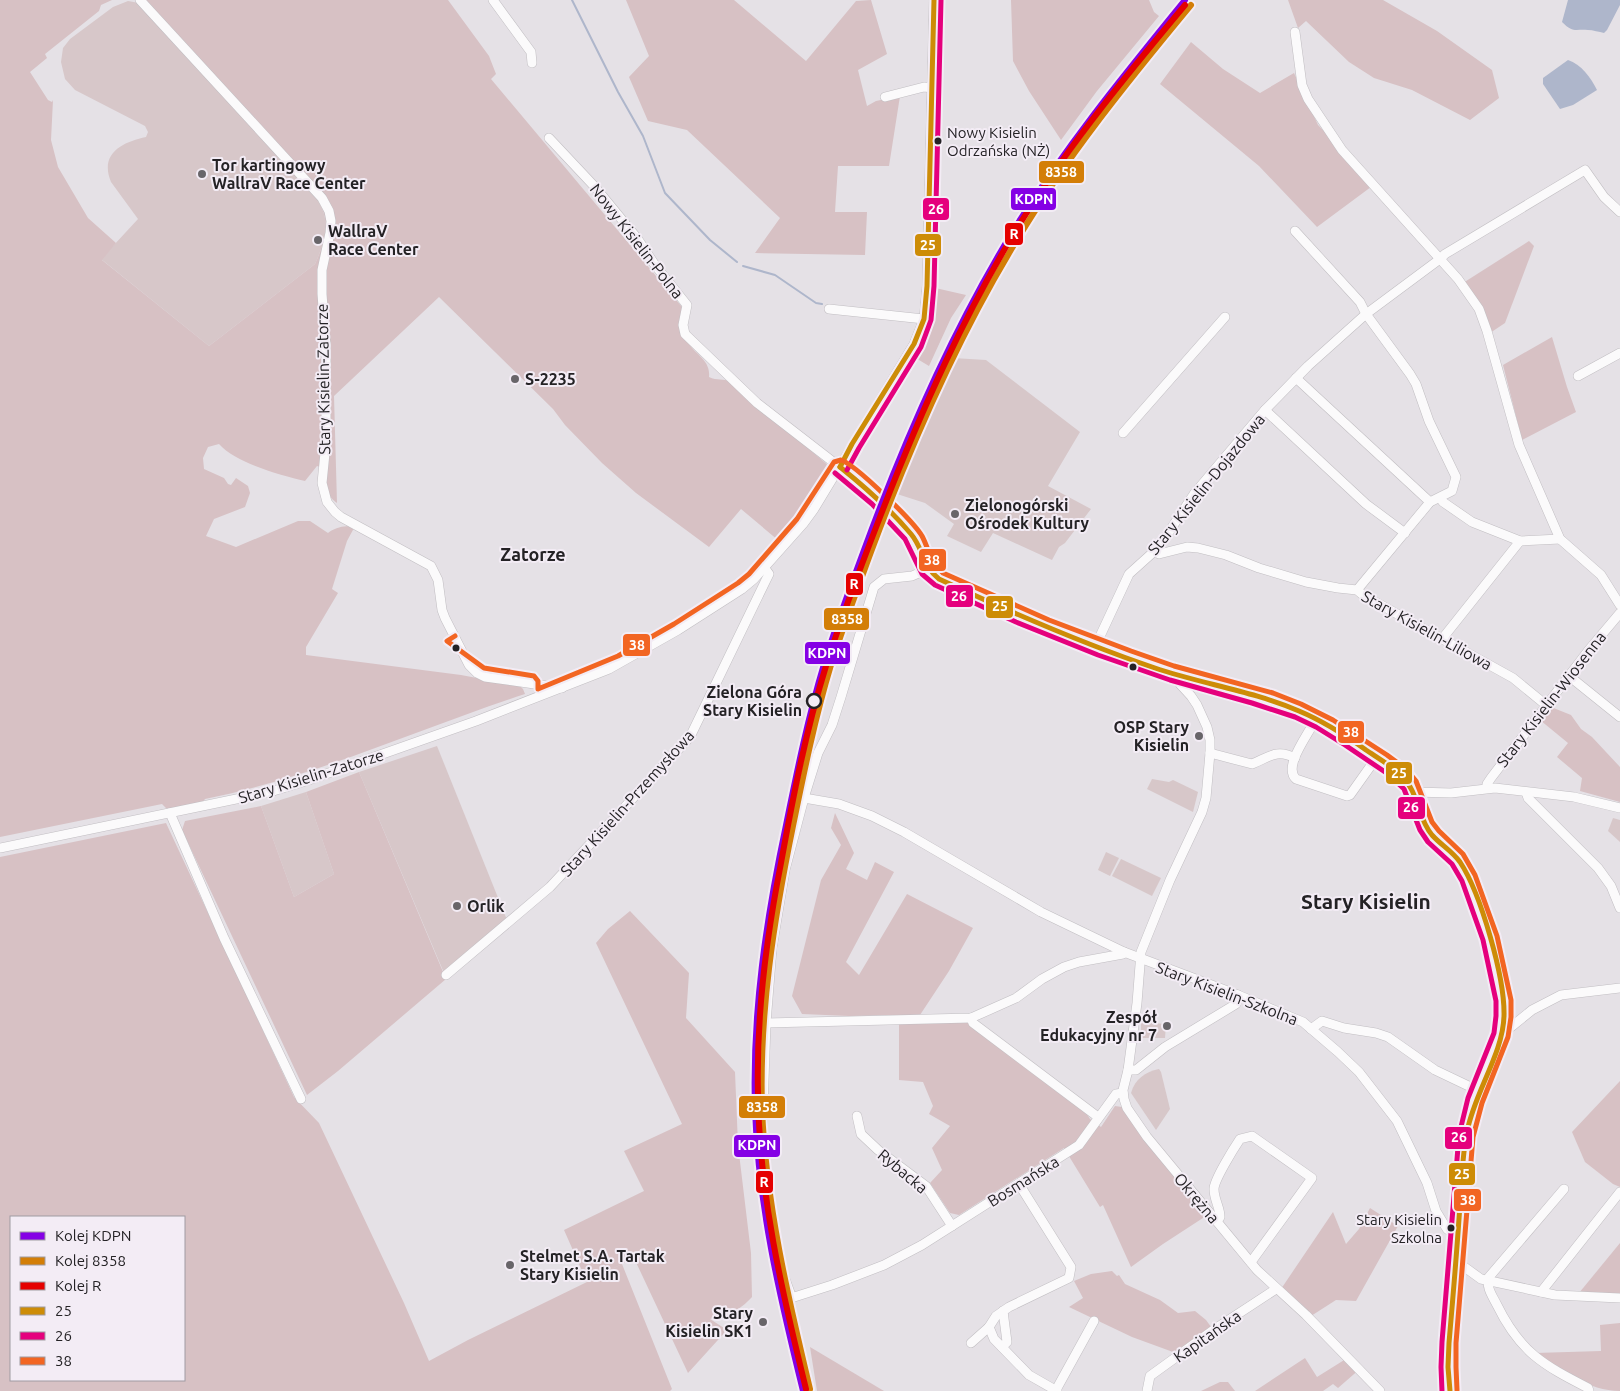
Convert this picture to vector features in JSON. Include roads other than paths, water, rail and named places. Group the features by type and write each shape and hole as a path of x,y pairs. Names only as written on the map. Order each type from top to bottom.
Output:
{"street":[{"name":"Stary Kisielin-Zatorze","path":"140,0 322,198 329,210 330,233 322,270 326,346 326,443 322,483 327,502 341,518 431,566 438,580 442,610 469,665 474,670 484,677 562,688"},
{"path":"493,0 531,52 532,63"},
{"name":"Stary Kisielin-Zatorze","path":"0,848 270,792 309,780 529,701 621,663 678,630 742,589 803,524 840,467 852,444 914,344 924,319 928,286 934,0"},
{"path":"1295,32 1302,85 1308,99 1342,150 1458,279 1479,309 1519,445 1560,539 1597,571 1620,605"},
{"path":"885,97 924,87 933,88"},
{"name":"Nowy Kisielin-Polna","path":"549,138 595,187 637,238 655,265 687,305 683,325 685,334 758,403 840,467"},
{"name":"Stary Kisielin-Dojazdowa","path":"1095,647 1129,574 1156,550 1169,535 1194,494 1265,410 1296,378 1366,314 1445,254 1585,170 1604,197 1620,212"},
{"path":"1295,231 1360,302 1366,314 1410,374 1416,384 1429,421 1456,477 1453,489 1430,502 1357,590"},
{"path":"829,309 924,319"},
{"path":"1123,433 1225,317"},
{"path":"1578,376 1620,353"},
{"path":"1296,378 1430,502"},
{"path":"1265,410 1366,504 1405,533"},
{"path":"840,467 859,482 915,539 928,569 935,577 1045,628 1095,647 1182,676 1278,703 1316,718 1340,732 1404,778 1414,792 1427,829 1461,865 1475,895 1498,971 1503,1003 1503,1026 1473,1107 1466,1136 1448,1361 1450,1391"},
{"path":"1440,498 1472,522 1520,541 1560,539"},
{"path":"1442,639 1520,541"},
{"name":"Stary Kisielin-Liliowa","path":"1156,550 1160,554 1187,547 1198,548 1226,555 1259,568 1306,582 1357,590 1513,678 1546,705"},
{"name":"Stary Kisielin-Przemysłowa","path":"446,975 550,887 690,737 734,650 769,574 764,567"},
{"path":"928,569 912,576 884,579 879,581 874,587 832,725 818,753 785,870 772,948 766,1023 971,1018 1016,998 1064,966 1123,954 1124,952"},
{"name":"Stary Kisielin-Wiosenna","path":"1487,788 1491,778 1546,705 1620,613"},
{"path":"1122,1094 1128,1070 1137,1003 1140,959 1145,939 1202,812 1206,798 1210,753 1207,727 1194,700 1180,684 1182,676"},
{"path":"1569,676 1620,718"},
{"path":"529,701 531,683"},
{"path":"1316,718 1291,766 1293,776 1296,779 1347,796 1350,795 1377,758"},
{"path":"1210,753 1252,764 1269,755 1288,755 1294,758"},
{"path":"1414,792 1451,793 1487,788 1574,797 1620,808"},
{"path":"1526,792 1528,798 1598,868 1611,886 1620,908"},
{"name":"Stary Kisielin-Szkolna","path":"804,798 839,804 904,832 1041,912 1124,952 1297,1019 1359,1072 1397,1121 1427,1183 1436,1211 1447,1229 1458,1235"},
{"path":"170,813 224,938 301,1099"},
{"path":"1503,1026 1511,1027 1532,1010 1561,994 1620,988"},
{"path":"1128,1070 1136,1070 1166,1047 1236,1004 1238,995"},
{"path":"971,1018 973,1022 1098,1117"},
{"path":"1311,1029 1322,1022 1344,1028 1376,1032 1397,1043 1435,1070 1479,1091"},
{"name":"Bosmańska","path":"766,1023 762,1137 774,1241 790,1298 832,1286 907,1253 952,1226 1079,1145 1116,1094 1122,1094"},
{"name":"Okrężna","path":"1122,1094 1127,1108 1147,1138 1250,1262 1276,1289 1306,1315 1380,1391"},
{"name":"Rybacka","path":"856,1116 861,1134 878,1150 926,1186 952,1226"},
{"path":"1217,1221 1220,1214 1215,1200 1214,1185 1240,1139 1252,1136 1312,1178 1250,1262"},
{"path":"972,1343 989,1327 996,1316 1003,1311 1069,1278 1071,1266 1019,1184"},
{"path":"1564,1189 1489,1277 1487,1287 1507,1326 1517,1339 1542,1362 1588,1388 1588,1391"},
{"path":"1541,1292 1620,1192"},
{"path":"1455,1264 1463,1266 1470,1273 1488,1281 1560,1296 1620,1298"},
{"name":"Kapitańska","path":"1147,1391 1150,1376 1215,1329 1276,1289"},
{"path":"1002,1347 1007,1342 1003,1311"},
{"path":"989,1327 994,1339 1029,1375 1057,1391 1094,1321"}],"water":[{"path":"1568,0 1620,0 1620,5 1604,33 1590,30 1574,30 1562,22"},
{"path":"1568,60 1585,72 1597,90 1573,105 1560,109 1543,84 1543,78"}],"waterway":[{"path":"572,0 618,92 643,136 665,193 710,240 737,262"},
{"path":"743,266 775,275 816,303 822,304"}],"rail line":[{"name":"KDPN","path":"803,1391 778,1286 765,1216 757,1145 755,1073 758,1002 772,896 799,764 818,684 843,607 895,469 948,350 988,273 1010,236 1071,144 1185,0"},
{"name":"R","path":"806,1389 773,1243 767,1206 759,1131 758,1065 760,1007 771,920 795,789 819,690 845,609 895,478 928,400 964,324 1004,250 1044,187 1122,81 1185,5"},
{"name":"8358","path":"810,1389 786,1285 773,1215 764,1145 762,1073 765,1002 774,931 793,826 825,685 850,608 902,471 936,392 974,315 1017,240 1057,178 1122,90 1191,5"}],"place":[{"name":"Nowy Kisielin Odrzańska (NŻ)","path":"938,141"},
{"name":"Tor kartingowy WallraV Race Center","path":"202,174"},
{"name":"WallraV Race Center","path":"318,240"},
{"name":"S-2235","path":"515,379"},
{"name":"Zielonogórski Ośrodek Kultury","path":"955,514"},
{"name":"Zielona Góra Stary Kisielin","path":"814,701"},
{"name":"OSP Stary Kisielin","path":"1199,736"},
{"name":"Orlik","path":"457,906"},
{"name":"Zespół Edukacyjny nr 7","path":"1167,1026"},
{"name":"Stary Kisielin Szkolna","path":"1451,1228"},
{"name":"Stelmet S.A. Tartak Stary Kisielin","path":"510,1265"},
{"name":"Stary Kisielin SK1","path":"763,1322"}],"district":[{"name":"Zatorze","path":"533,555"},
{"name":"Stary Kisielin","path":"1366,902"}]}
